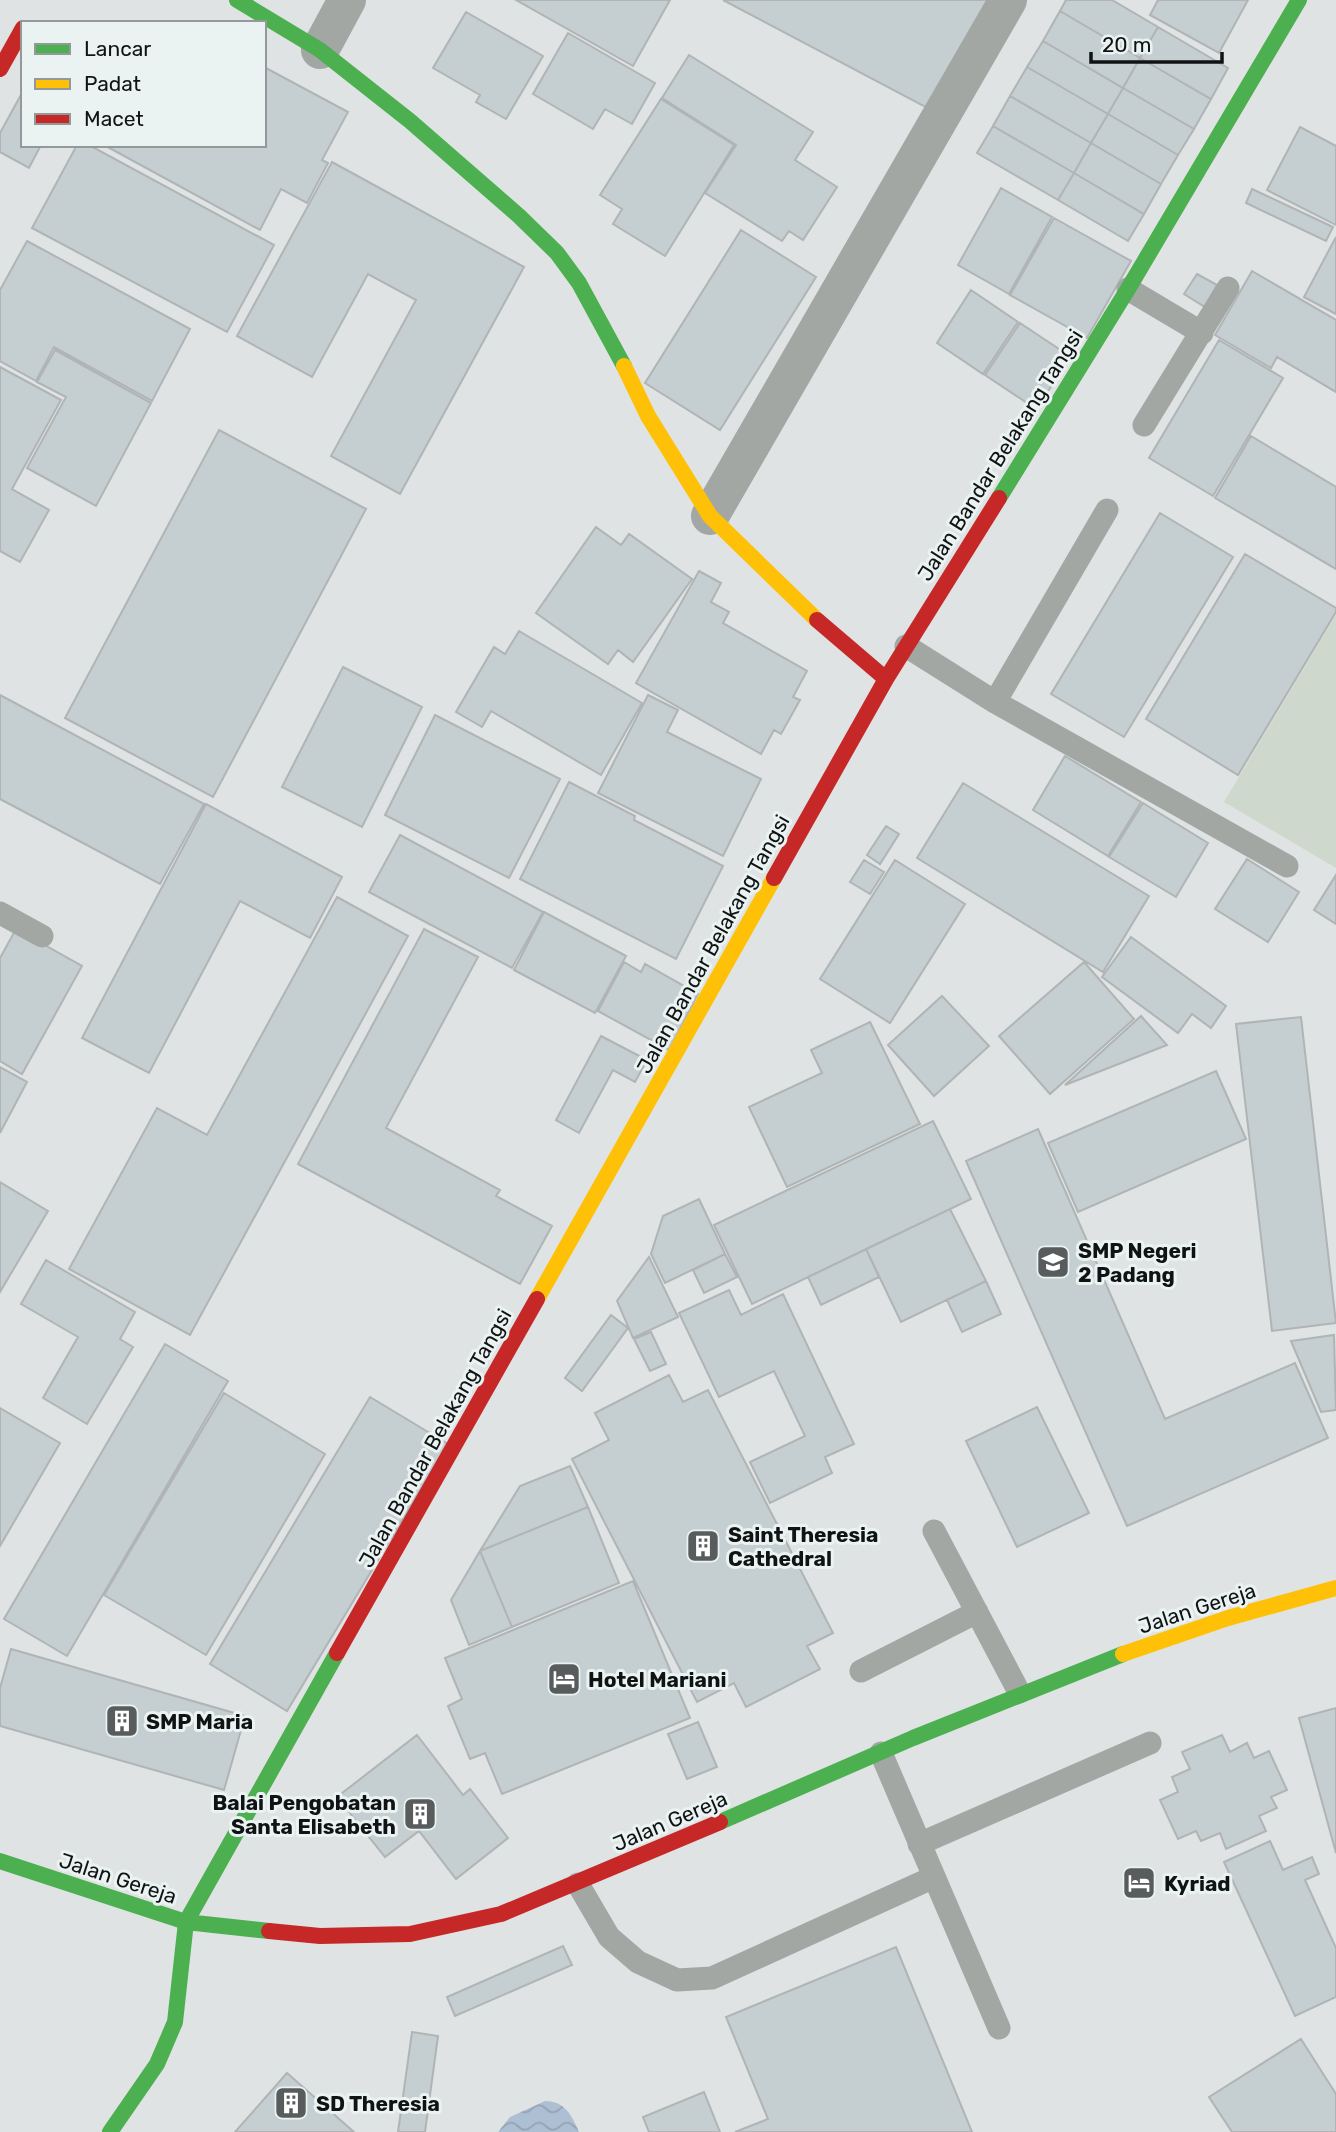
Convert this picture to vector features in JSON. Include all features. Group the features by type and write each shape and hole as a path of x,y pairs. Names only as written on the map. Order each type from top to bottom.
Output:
{"street":[{"path":"237,0 320,50 410,121 520,216 557,253 608,331 648,416 710,516 799,604 886,679"},
{"path":"320,50 347,0"},
{"path":"710,516 1008,0"},
{"name":"Jalan Bandar Belakang Tangsi","path":"186,1922 886,679 1128,289 1299,0"},
{"path":"0,69 21,32"},
{"name":"Jalan Gereja","path":"0,1861 186,1922 320,1936 410,1934 501,1914 578,1884 1019,1692 1166,1639 1336,1588"},
{"path":"110,2132 157,2064 175,2022 186,1922"}],"lane":[{"path":"1144,425 1228,288"},
{"path":"1128,289 1202,332"},
{"path":"995,702 1107,510"},
{"path":"906,646 995,702 1287,866"},
{"path":"0,913 42,936"},
{"path":"934,1531 1019,1692"},
{"path":"861,1671 977,1612"},
{"path":"919,1844 1150,1743"},
{"path":"881,1753 999,2028"},
{"path":"578,1884 609,1937 638,1962 677,1980 712,1978 934,1877"}],"shaded area":[{"path":"1336,615 1336,868 1224,802"}],"water":[{"path":"545,2101 563,2107 579,2132 498,2132 510,2117"}],"building":[{"path":"516,0 670,0 633,66"},
{"path":"723,0 992,0 933,111"},
{"path":"1066,0 1112,0 1158,27 1140,58 1060,11"},
{"path":"1158,0 1248,0 1219,53 1150,15"},
{"path":"1060,11 1140,58 1123,88 1043,41"},
{"path":"466,12 543,56 506,119 476,102 480,95 433,68"},
{"path":"1158,27 1228,68 1211,99 1140,58"},
{"path":"568,33 655,83 632,124 605,109 593,129 533,94"},
{"path":"1043,41 1123,88 1108,114 1027,67"},
{"path":"689,55 813,132 795,160 837,187 803,240 789,231 782,241 705,193 736,145 662,98"},
{"path":"1140,58 1211,99 1194,129 1123,88"},
{"path":"1027,67 1108,114 1091,143 1010,96"},
{"path":"266,68 348,112 322,160 328,163 307,203 281,189 260,230 108,147 266,147"},
{"path":"1123,88 1194,129 1178,155 1108,114"},
{"path":"21,95 21,147 40,147 29,168 0,152 0,133"},
{"path":"1010,96 1091,143 1074,173 993,126"},
{"path":"661,99 734,145 665,256 613,224 622,209 600,195"},
{"path":"1108,114 1178,155 1161,184 1091,143"},
{"path":"993,126 1074,173 1058,200 977,153"},
{"path":"1300,127 1336,146 1336,225 1267,190"},
{"path":"1091,143 1161,184 1144,214 1074,173"},
{"path":"76,147 93,147 274,245 227,332 32,228"},
{"path":"332,162 524,267 400,494 331,456 416,300 368,274 312,377 237,336"},
{"path":"1074,173 1144,214 1128,241 1058,200"},
{"path":"1001,188 1052,217 1009,294 958,265"},
{"path":"1252,189 1333,227 1326,241 1246,203"},
{"path":"1054,218 1131,261 1087,338 1010,295"},
{"path":"741,230 816,277 720,430 645,383"},
{"path":"1336,237 1336,314 1304,297"},
{"path":"27,241 190,329 152,401 54,347 36,381 0,361 0,290"},
{"path":"1252,271 1336,320 1336,392 1277,357 1271,368 1215,335"},
{"path":"1197,274 1217,285 1205,307 1184,294"},
{"path":"971,290 1018,322 983,374 937,343"},
{"path":"1020,323 1071,357 1036,409 985,375"},
{"path":"1219,340 1283,378 1213,496 1149,458"},
{"path":"55,350 151,403 96,506 27,468 66,397 37,382"},
{"path":"0,367 61,400 12,489 49,510 20,562 0,551"},
{"path":"219,430 366,509 213,797 65,718"},
{"path":"1251,436 1336,487 1336,569 1215,498"},
{"path":"1160,513 1233,557 1124,737 1051,694"},
{"path":"596,527 621,545 629,534 692,579 633,662 618,650 608,664 536,613"},
{"path":"1245,554 1336,608 1336,612 1238,775 1146,719"},
{"path":"699,571 721,583 711,602 729,612 723,623 807,671 793,697 800,700 781,734 774,730 761,754 636,683"},
{"path":"519,631 642,703 601,775 491,711 482,727 456,712 494,647 505,654"},
{"path":"343,667 422,707 362,827 282,787"},
{"path":"0,695 204,804 160,884 0,799"},
{"path":"648,695 678,710 667,732 761,779 723,856 598,793"},
{"path":"435,715 560,779 509,878 385,815"},
{"path":"1065,756 1141,802 1108,856 1033,810"},
{"path":"569,782 635,816 634,820 723,866 676,959 520,879"},
{"path":"963,783 1149,896 1103,972 917,858"},
{"path":"1143,803 1208,843 1176,897 1109,857"},
{"path":"206,804 342,877 310,938 240,901 149,1073 82,1038"},
{"path":"886,826 899,834 880,864 867,855"},
{"path":"400,835 543,912 512,968 369,892"},
{"path":"1247,859 1299,892 1268,942 1215,909"},
{"path":"864,860 884,872 870,894 850,882"},
{"path":"895,860 965,904 890,1023 820,979"},
{"path":"1336,875 1336,924 1314,910"},
{"path":"337,897 408,936 190,1335 69,1269 157,1108 207,1135"},
{"path":"544,912 626,956 595,1013 514,970"},
{"path":"16,929 82,966 22,1074 0,1061 0,958"},
{"path":"424,929 478,957 386,1128 500,1190 496,1196 552,1226 520,1284 298,1164"},
{"path":"1131,937 1226,1006 1211,1028 1192,1014 1178,1033 1102,977"},
{"path":"624,962 641,972 645,964 698,994 669,1050 598,1011"},
{"path":"1084,962 1134,1019 1050,1094 999,1036"},
{"path":"942,996 989,1046 934,1096 888,1045"},
{"path":"1141,1016 1167,1045 1065,1085"},
{"path":"1301,1017 1336,1323 1272,1331 1236,1024"},
{"path":"870,1022 920,1124 787,1187 749,1107 822,1073 811,1050"},
{"path":"601,1036 647,1060 635,1082 613,1070 579,1133 556,1120"},
{"path":"0,1067 27,1082 0,1133"},
{"name":"SMP Negeri 2 Padang","path":"1216,1071 1246,1139 1078,1212 1048,1143"},
{"path":"933,1121 971,1199 752,1304 714,1225"},
{"name":"SMP Negeri 2 Padang","path":"1038,1129 1165,1419 1295,1363 1328,1438 1127,1526 966,1161"},
{"path":"0,1182 48,1211 0,1292"},
{"path":"699,1199 725,1254 665,1283 651,1254 663,1216"},
{"path":"950,1209 986,1281 901,1322 866,1249"},
{"path":"866,1249 879,1277 821,1305 808,1277"},
{"path":"725,1254 737,1277 704,1293 693,1270"},
{"path":"649,1257 678,1317 633,1338 617,1301"},
{"path":"46,1260 135,1312 120,1339 133,1347 87,1424 43,1398 78,1337 21,1304"},
{"path":"986,1281 1001,1314 962,1332 947,1300"},
{"name":"Saint Theresia Cathedral","path":"729,1290 741,1315 783,1294 854,1444 825,1457 832,1473 770,1503 750,1462 805,1436 774,1371 719,1397 679,1313"},
{"path":"611,1315 628,1328 582,1391 565,1378"},
{"path":"651,1332 666,1364 650,1371 634,1339"},
{"path":"1334,1335 1336,1410 1321,1412 1291,1341"},
{"path":"165,1344 228,1381 67,1656 4,1619"},
{"name":"Saint Theresia Cathedral","path":"669,1375 683,1402 708,1390 833,1633 807,1646 820,1669 746,1707 734,1683 697,1702 572,1459 609,1440 595,1413"},
{"path":"224,1393 325,1454 206,1655 104,1595"},
{"path":"370,1397 448,1444 287,1711 210,1664"},
{"path":"1037,1407 1089,1513 1017,1547 966,1441"},
{"path":"0,1408 60,1443 0,1546"},
{"path":"570,1466 588,1507 480,1551 520,1486"},
{"path":"588,1507 619,1583 512,1627 480,1551"},
{"path":"480,1551 512,1627 469,1645 451,1600"},
{"name":"Hotel Mariani","path":"633,1581 690,1718 502,1794 485,1753 470,1759 448,1706 462,1699 445,1658"},
{"name":"SMP Maria","path":"11,1649 245,1716 224,1790 0,1726 0,1688"},
{"path":"1336,1708 1336,1853 1299,1718"},
{"path":"698,1722 717,1767 687,1779 668,1734"},
{"name":"Balai Pengobatan Santa Elisabeth","path":"417,1735 463,1795 470,1789 508,1838 456,1879 419,1831 385,1857 337,1797"},
{"path":"1222,1735 1230,1752 1247,1743 1254,1758 1269,1751 1287,1790 1271,1797 1277,1808 1259,1816 1266,1831 1226,1849 1220,1833 1201,1841 1196,1831 1178,1839 1160,1800 1178,1792 1172,1777 1190,1769 1182,1752"},
{"path":"1270,1841 1283,1870 1312,1857 1319,1874 1305,1880 1336,1948 1336,1997 1295,2016 1224,1862"},
{"path":"563,1946 572,1965 455,2016 447,1997"},
{"path":"896,1947 972,2132 735,2132 768,2119 726,2017"},
{"path":"412,2032 438,2036 425,2132 398,2132"},
{"path":"1301,2039 1336,2094 1336,2132 1232,2132 1209,2097"},
{"name":"SD Theresia","path":"287,2073 354,2132 235,2132"},
{"path":"704,2092 720,2132 649,2132 643,2117"}],"traffic: fast":[{"path":"237,0 320,50 410,121 519,216 557,253 579,283 624,366"},
{"path":"999,498 1128,289 1299,0"},
{"path":"110,2132 157,2064 175,2022 186,1922 337,1653"},
{"path":"720,1822 913,1738 1123,1654"},
{"path":"0,1861 186,1922 269,1931"}],"traffic: slow":[{"path":"624,366 648,416 710,516 817,620"},
{"path":"537,1299 774,878"},
{"path":"1123,1654 1228,1618 1336,1588"}],"traffic: jam":[{"path":"0,69 21,32"},
{"path":"774,878 886,679 999,498"},
{"path":"817,620 886,679"},
{"path":"337,1653 537,1299"},
{"path":"269,1931 320,1936 410,1934 501,1914 720,1822"}],"place":[{"name":"SMP Negeri 2 Padang","path":"1053,1262"},
{"name":"Saint Theresia Cathedral","path":"703,1546"},
{"name":"Hotel Mariani","path":"564,1679"},
{"name":"SMP Maria","path":"122,1721"},
{"name":"Balai Pengobatan Santa Elisabeth","path":"420,1814"},
{"name":"Kyriad","path":"1139,1883"},
{"name":"SD Theresia","path":"291,2103"}]}
